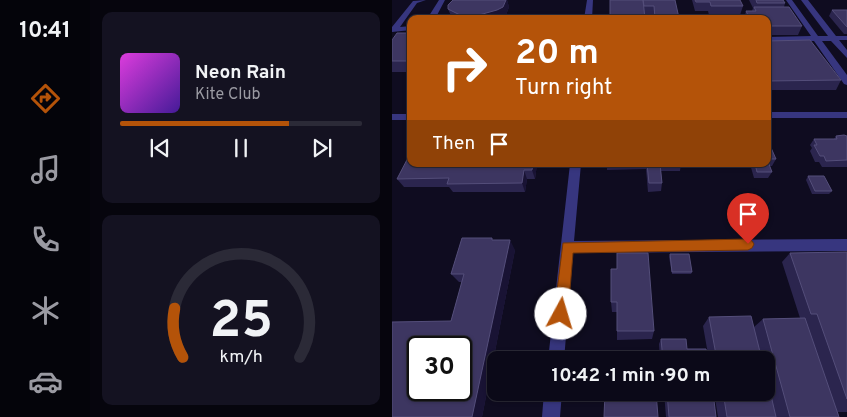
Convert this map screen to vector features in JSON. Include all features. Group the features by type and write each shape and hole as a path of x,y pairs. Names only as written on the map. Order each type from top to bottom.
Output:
{"street":[{"path":"393,30 415,2 423,0"},
{"path":"434,15 442,0"},
{"path":"588,15 590,0"},
{"path":"789,0 846,82"},
{"path":"804,0 846,56"},
{"path":"393,30 407,28"},
{"path":"771,39 835,41 846,38"},
{"path":"771,115 846,114"},
{"path":"392,117 407,116"},
{"path":"557,351 575,167"},
{"path":"567,247 846,245"},
{"path":"551,417 552,401"}],"building":[{"path":"453,0 506,0 503,7 497,10 479,15 460,15 448,9 448,5"},
{"path":"610,0 643,0 645,15 610,15"},
{"path":"643,0 675,0 678,15 655,15 654,6 644,6"},
{"path":"695,0 740,0 743,6 711,6 710,2 696,2"},
{"path":"756,0 783,0 785,3 757,3"},
{"path":"754,7 789,7 802,26 771,26 771,15 748,15 746,11 756,11"},
{"path":"832,10 847,10 847,27"},
{"path":"397,33 407,33 407,61 392,61 392,40"},
{"path":"810,40 841,80 771,81 771,41"},
{"path":"836,136 847,136 847,160 826,161 824,156 820,156 814,145 817,145 814,139 837,139"},
{"path":"771,148 776,159 771,159"},
{"path":"407,160 407,167 532,167 532,170 524,170 522,183 447,184 449,178 397,179"},
{"path":"647,167 660,167 662,183 649,183"},
{"path":"756,167 770,167 772,172 757,172"},
{"path":"808,176 824,176 832,191 815,191"},
{"path":"462,238 510,240 472,417 392,417 392,322 451,321 464,274 451,274"},
{"path":"847,252 847,399 817,314 811,314 790,253"},
{"path":"617,253 648,253 654,331 617,331 617,302 611,302 611,269 617,269"},
{"path":"670,254 689,254 692,272 672,272"},
{"path":"751,316 760,351 715,351 709,317"},
{"path":"805,318 839,417 790,417 775,363 775,351 772,351 763,319"},
{"path":"661,339 686,339 687,349 706,349 706,351 662,351"},
{"path":"605,401 657,401 658,417 604,417"},
{"path":"668,401 714,401 716,417 669,417"},
{"path":"724,401 772,401 776,417 727,417"}],"route":[{"path":"561,314 567,247 748,244"}]}
